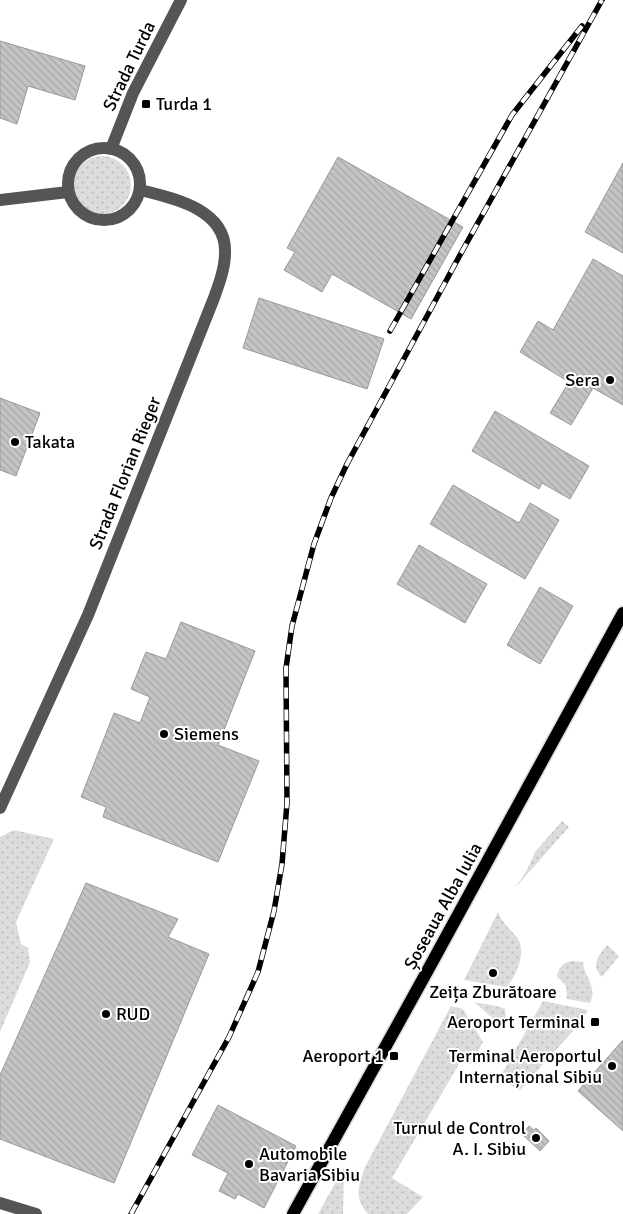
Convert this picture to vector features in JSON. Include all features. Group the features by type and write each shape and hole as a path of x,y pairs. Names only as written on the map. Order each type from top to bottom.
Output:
{"main road":[{"name":"Șoseaua Alba Iulia","path":"293,1214 623,613"}],"street":[{"name":"Strada Turda","path":"112,149 133,93 180,0"},
{"path":"99,148 112,149 122,152 137,168 140,190 137,200 130,210 121,217 99,221 88,218 79,212 72,203 68,192 67,180 71,168 78,158 88,151 99,148"},
{"name":"Strada Florian Rieger","path":"0,808 88,615 210,306 224,265 225,253 222,233 215,223 190,205 140,190"},
{"path":"0,200 68,192"},
{"path":"0,1202 36,1214"}],"shaded area":[{"path":"102,156 113,158 126,169 131,185 129,196 118,209 102,214 91,212 78,201 73,185 75,174 86,161"},
{"path":"562,821 569,827 515,888 527,870 535,852"},
{"path":"14,830 54,839 16,922 21,944 28,948 30,962 0,1032 0,837"},
{"path":"498,912 506,926 519,940 521,946 519,964 511,982 506,987 464,980"},
{"path":"607,945 619,956 602,977 598,973 596,964"},
{"path":"573,961 583,962 592,987 590,1003 567,999 566,986 557,976 562,965"},
{"path":"543,1001 588,1010 582,1021 520,1090 499,1079"},
{"path":"474,1002 505,1009 506,1016 504,1019 496,1021"},
{"path":"451,1006 463,1009 483,1042 471,1064 462,1059 392,1178 423,1197 407,1214 368,1214 363,1208 359,1197 359,1186 365,1167"},
{"path":"344,1167 343,1214 318,1214"}],"building":[{"path":"0,41 85,66 75,100 28,86 17,124 0,118"},
{"path":"338,157 463,227 411,319 332,274 322,292 284,270 295,252 287,248"},
{"path":"623,163 623,253 585,232"},
{"path":"593,259 623,276 623,405 593,388 571,425 550,413 569,382 520,352 538,321 553,330"},
{"path":"259,298 384,339 367,389 243,348"},
{"name":"Takata","path":"0,398 40,413 16,476 0,470"},
{"path":"495,411 589,466 570,499 542,483 539,489 472,451"},
{"path":"453,485 519,523 530,503 559,520 525,579 430,524"},
{"path":"419,545 487,584 465,623 397,584"},
{"path":"540,587 573,606 540,664 507,645"},
{"name":"Siemens","path":"181,622 255,651 218,745 259,761 218,862 103,817 106,807 81,797 114,713 140,723 150,697 131,689 146,652 166,659"},
{"name":"RUD","path":"86,883 178,919 168,937 209,954 114,1183 0,1139 0,1075"},
{"name":"Terminal Aeroportul Internațional Sibiu","path":"623,1040 623,1131 578,1091"},
{"name":"Automobile Bavaria Sibiu","path":"218,1105 296,1146 264,1208 238,1194 235,1199 219,1191 228,1173 192,1155"},
{"name":"Turnul de Control A. I. Sibiu","path":"529,1126 534,1130 536,1128 549,1141 540,1151 522,1134"}],"railway":[{"path":"131,1214 229,1037 258,972 274,911 282,864 287,803 286,668 292,626 314,544 331,498 347,464 460,255 602,0"},
{"path":"390,331 512,115 582,26"}],"place":[{"name":"Turda 1","path":"146,104"},
{"name":"Sera","path":"610,380"},
{"name":"Takata","path":"15,442"},
{"name":"Siemens","path":"164,734"},
{"name":"Zeița Zburătoare","path":"493,973"},
{"name":"RUD","path":"106,1014"},
{"name":"Aeroport Terminal","path":"595,1022"},
{"name":"Aeroport 1","path":"394,1056"},
{"name":"Terminal Aeroportul Internațional Sibiu","path":"612,1066"},
{"name":"Turnul de Control A. I. Sibiu","path":"536,1138"},
{"name":"Automobile Bavaria Sibiu","path":"249,1164"}]}
